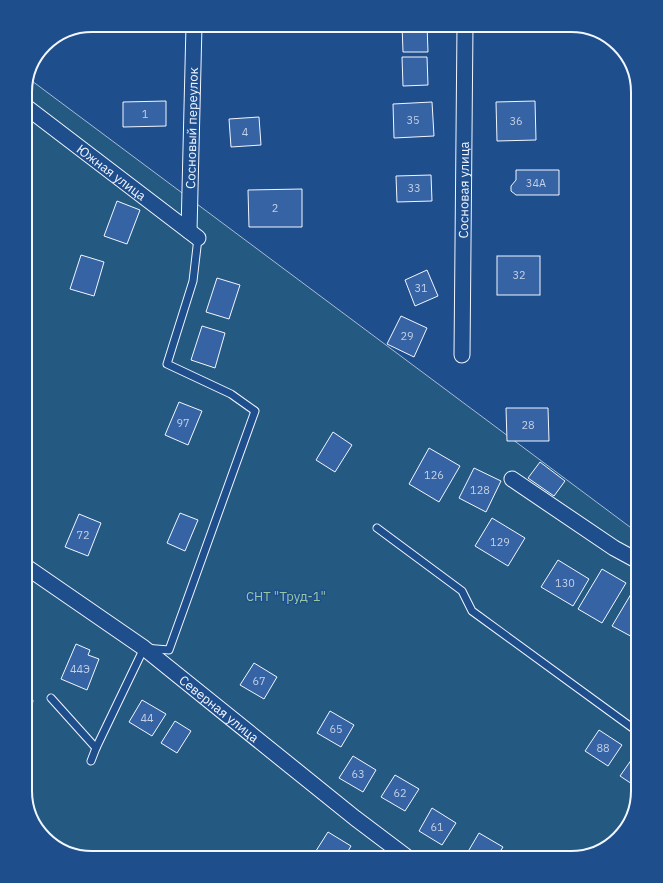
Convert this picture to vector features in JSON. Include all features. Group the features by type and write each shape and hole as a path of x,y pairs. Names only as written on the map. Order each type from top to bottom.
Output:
{"street":[{"name":"Сосновый переулок","path":"194,32 194,235"},
{"name":"Сосновая улица","path":"462,355 465,32"},
{"name":"Южная улица","path":"32,111 194,235"},
{"path":"512,479 614,548 631,557"},
{"name":"Северная улица","path":"32,571 144,648 354,818 399,851"}],"lane":[{"path":"91,761 144,648 169,650 255,410 231,394 167,364 193,281 194,235"},
{"path":"377,528 462,591 472,611 631,727"},
{"path":"51,698 96,748"}],"green space":[{"name":"СНТ \"Труд-1\"","path":"33,82 631,528 631,791 629,807 623,821 619,828 604,841 590,848 571,851 92,851 76,849 62,843 55,839 42,824 34,807 32,791"}],"building":[{"path":"402,32 427,32 428,52 403,52"},
{"path":"402,57 427,57 428,85 403,86"},
{"path":"166,101 166,126 123,127 123,102"},
{"path":"535,101 536,140 497,141 496,102"},
{"path":"432,102 434,136 394,138 393,104"},
{"path":"259,117 261,145 231,147 229,119"},
{"path":"516,170 559,170 559,195 516,195 511,191 511,186 516,180"},
{"path":"431,175 432,201 397,202 396,176"},
{"path":"302,189 302,227 249,227 248,190"},
{"path":"117,201 140,210 127,244 104,236"},
{"path":"81,255 104,262 94,296 70,289"},
{"path":"497,256 540,256 540,295 497,295"},
{"path":"427,270 438,296 415,306 405,280"},
{"path":"217,278 240,285 229,319 206,312"},
{"path":"401,316 427,328 414,357 387,344"},
{"path":"202,326 225,333 215,368 191,360"},
{"path":"179,402 202,411 188,445 165,435"},
{"path":"506,408 548,408 549,441 507,441"},
{"path":"333,432 352,445 335,472 316,460"},
{"path":"429,448 460,466 439,502 409,484"},
{"path":"540,462 565,481 554,496 528,478"},
{"path":"474,468 501,481 486,512 459,498"},
{"path":"180,513 198,520 185,551 167,543"},
{"path":"79,514 101,523 88,556 65,547"},
{"path":"492,518 525,538 508,566 475,546"},
{"path":"558,560 589,579 573,606 541,587"},
{"path":"602,569 626,583 602,623 578,609"},
{"path":"631,594 631,636 612,626"},
{"path":"76,644 90,650 88,655 99,659 87,690 61,679"},
{"path":"254,663 277,677 264,699 240,685"},
{"path":"142,700 166,714 152,736 129,722"},
{"path":"330,711 354,725 341,747 317,733"},
{"path":"175,721 191,731 177,753 161,743"},
{"path":"599,730 622,745 608,766 585,751"},
{"path":"353,756 376,770 363,792 339,778"},
{"path":"631,760 631,783 620,776"},
{"path":"395,775 419,789 405,811 381,797"},
{"path":"432,808 456,823 442,845 419,831"},
{"path":"328,832 351,846 348,851 316,851"},
{"path":"479,833 503,847 500,851 468,851"}]}
